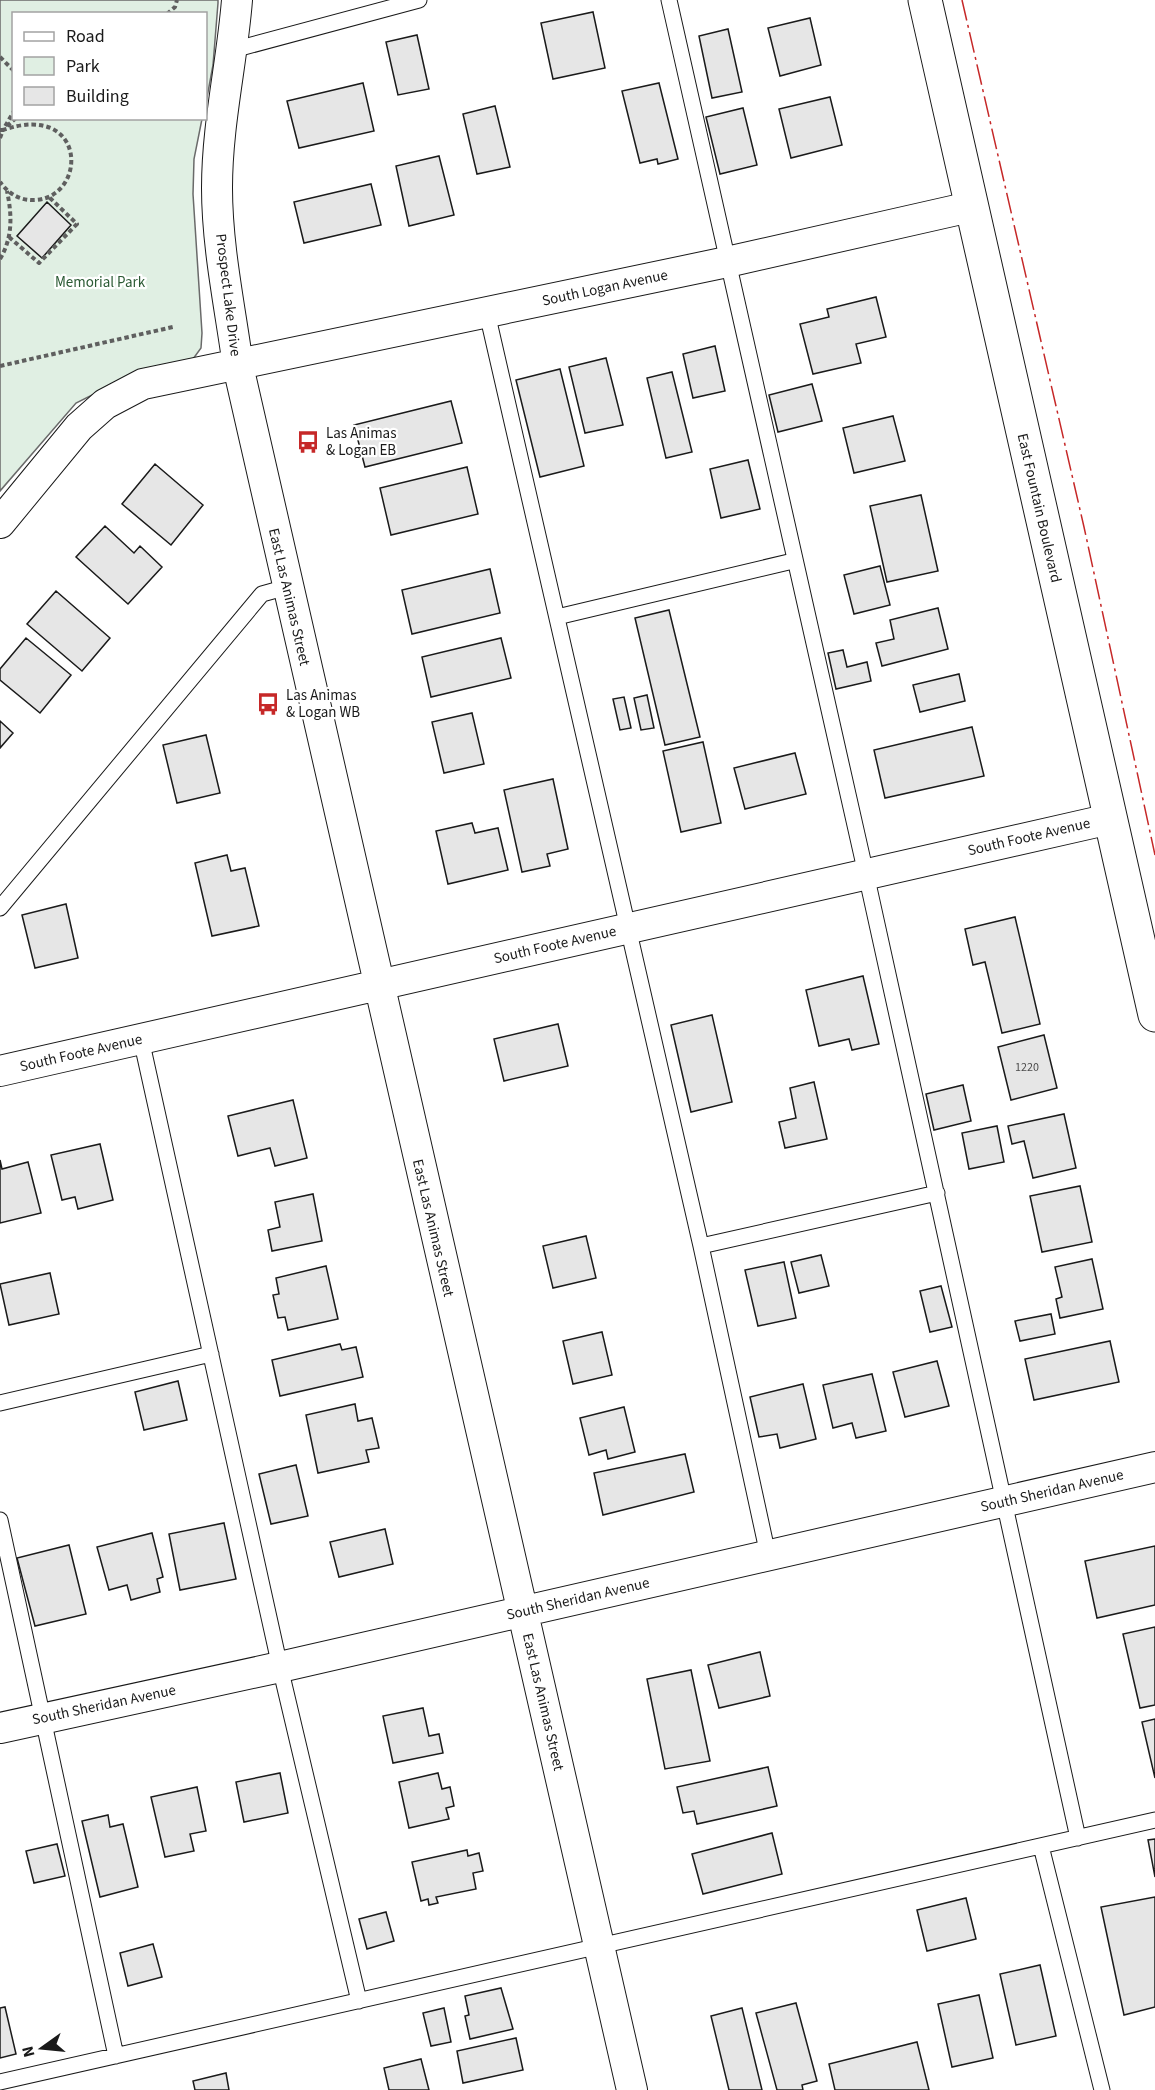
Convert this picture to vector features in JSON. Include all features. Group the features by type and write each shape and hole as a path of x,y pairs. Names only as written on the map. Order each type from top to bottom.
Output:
{"main road":[{"name":"East Fountain Boulevard","path":"925,0 970,207 1155,1015"}],"street":[{"name":"Prospect Lake Drive","path":"0,523 79,427 105,404 143,384 238,366 220,233 217,188 221,121 233,50 237,0"},
{"name":"South Logan Avenue","path":"238,366 727,262 970,207"},
{"name":"East Las Animas Street","path":"238,366 377,986 632,2090"},
{"name":"South Foote Avenue","path":"0,1071 1110,819"},
{"name":"South Sheridan Avenue","path":"0,1728 279,1667 1155,1467"}],"lane":[{"path":"233,50 419,0"},
{"path":"669,0 793,561 937,1193 1077,1838"},
{"path":"487,314 629,928 768,1555"},
{"path":"557,617 793,561"},
{"path":"0,908 262,594 287,587"},
{"path":"141,1039 279,1667 359,2001"},
{"path":"701,1246 937,1193"},
{"path":"0,1403 211,1354"},
{"path":"0,1520 116,2056"},
{"path":"0,2082 599,1948 1155,1820"},
{"path":"1041,1846 1102,2090"}],"path":[{"path":"0,57 12,69"},
{"path":"0,138 2,130 12,114"},
{"path":"2,130 14,120"},
{"path":"0,182 7,191 28,201 49,197 63,187 70,175 71,151 64,138 46,125 33,122 2,130"},
{"path":"0,259 7,247 12,224 7,191"},
{"path":"9,237 39,263 77,224 49,197"},
{"path":"0,366 173,327"}],"green space":[{"name":"Memorial Park","path":"0,0 218,0 213,65 207,98 207,12 12,12 12,120 202,120 194,159 193,194 202,333 201,348 193,359 128,377 76,403 0,491"}],"building":[{"path":"593,12 605,68 553,79 541,23"},
{"path":"810,18 821,65 780,76 768,28"},
{"path":"728,29 742,92 712,98 699,36"},
{"path":"417,35 429,89 398,95 386,42"},
{"path":"363,83 374,131 299,148 287,101"},
{"path":"659,83 678,159 658,164 657,159 640,163 622,91"},
{"path":"830,97 842,145 791,158 779,109"},
{"path":"495,106 510,167 477,174 463,114"},
{"path":"743,108 757,165 720,174 706,117"},
{"path":"439,156 454,215 409,226 396,166"},
{"path":"371,184 381,225 304,243 294,202"},
{"path":"47,202 71,225 42,258 17,236"},
{"path":"876,297 886,337 856,344 861,363 813,374 800,324 829,317 827,309"},
{"path":"715,346 725,391 693,398 683,354"},
{"path":"606,358 623,425 585,433 569,367"},
{"path":"560,369 584,466 540,477 516,380"},
{"path":"672,372 692,452 666,458 647,378"},
{"path":"812,384 822,421 778,432 769,395"},
{"path":"451,401 462,443 365,467 354,425"},
{"path":"893,416 905,461 854,473 843,428"},
{"path":"748,460 760,509 721,518 710,469"},
{"path":"155,464 203,505 171,545 122,504"},
{"path":"467,467 478,514 391,535 380,488"},
{"path":"921,495 938,571 887,582 870,506"},
{"path":"105,526 134,553 140,546 162,567 128,604 76,557"},
{"path":"880,566 890,605 854,614 844,575"},
{"path":"490,569 500,613 412,634 402,590"},
{"path":"56,591 110,638 82,671 27,624"},
{"path":"938,608 948,649 882,666 876,643 894,639 890,620"},
{"path":"669,610 700,737 665,745 635,618"},
{"path":"26,638 71,675 40,713 0,680 0,669"},
{"path":"501,638 511,678 431,697 422,657"},
{"path":"843,650 847,667 867,662 871,681 836,689 828,653"},
{"path":"959,674 965,701 920,712 913,685"},
{"path":"647,695 654,728 641,730 634,698"},
{"path":"624,697 631,728 620,730 613,699"},
{"path":"472,713 484,764 444,773 432,722"},
{"path":"0,721 13,733 0,748"},
{"path":"972,727 984,776 885,798 874,750"},
{"path":"206,735 220,793 177,803 163,745"},
{"path":"703,742 721,823 681,832 663,751"},
{"path":"795,753 806,794 745,809 734,768"},
{"path":"553,779 568,849 547,854 550,866 522,872 504,790"},
{"path":"472,823 475,833 498,828 508,870 448,884 436,831"},
{"path":"227,855 231,871 245,868 259,926 212,936 195,863"},
{"path":"66,904 78,958 35,968 22,915"},
{"path":"1015,917 1040,1024 1002,1033 985,962 973,965 965,929"},
{"path":"863,976 879,1044 852,1050 849,1039 819,1046 806,990"},
{"path":"712,1015 732,1102 691,1112 671,1025"},
{"path":"558,1024 568,1066 504,1081 494,1039"},
{"path":"1044,1035 1057,1088 1011,1100 998,1047"},
{"path":"814,1082 827,1139 785,1148 779,1122 796,1118 790,1088"},
{"path":"963,1085 971,1121 934,1130 926,1094"},
{"path":"293,1100 307,1158 275,1166 270,1148 238,1156 228,1116"},
{"path":"1064,1114 1076,1168 1033,1178 1024,1141 1012,1144 1008,1126"},
{"path":"997,1126 1004,1162 969,1169 962,1133"},
{"path":"100,1144 113,1200 78,1209 75,1197 62,1200 51,1155"},
{"path":"0,1160 2,1169 28,1162 41,1213 0,1223"},
{"path":"1080,1186 1092,1242 1042,1252 1030,1196"},
{"path":"313,1194 322,1241 272,1251 268,1230 280,1227 275,1202"},
{"path":"586,1236 596,1278 553,1288 543,1246"},
{"path":"821,1255 829,1286 799,1293 791,1262"},
{"path":"1092,1259 1103,1309 1060,1318 1056,1299 1062,1297 1055,1267"},
{"path":"784,1262 796,1318 758,1326 745,1270"},
{"path":"326,1266 338,1319 288,1330 285,1317 278,1318 273,1295 279,1294 276,1278"},
{"path":"50,1273 59,1314 9,1325 0,1284"},
{"path":"941,1286 952,1327 930,1332 920,1291"},
{"path":"1051,1314 1055,1334 1020,1341 1015,1321"},
{"path":"602,1332 612,1375 573,1384 563,1341"},
{"path":"1110,1341 1119,1382 1034,1400 1025,1359"},
{"path":"340,1344 342,1350 356,1347 363,1377 280,1396 272,1360"},
{"path":"937,1361 949,1406 905,1417 893,1372"},
{"path":"872,1374 886,1431 856,1438 852,1423 833,1428 823,1385"},
{"path":"178,1381 187,1420 144,1430 135,1392"},
{"path":"803,1384 816,1439 780,1448 777,1434 759,1437 750,1397"},
{"path":"355,1404 358,1421 372,1418 379,1448 366,1450 369,1462 318,1473 306,1415"},
{"path":"624,1407 635,1452 608,1459 606,1450 589,1455 580,1418"},
{"path":"685,1454 694,1492 603,1515 594,1473"},
{"path":"296,1465 308,1516 271,1524 259,1474"},
{"path":"224,1523 236,1579 180,1590 169,1534"},
{"path":"385,1529 393,1564 339,1577 330,1542"},
{"path":"152,1533 163,1577 157,1579 160,1592 131,1600 127,1585 109,1590 97,1547"},
{"path":"69,1545 86,1614 35,1626 17,1558"},
{"path":"1155,1546 1155,1605 1097,1618 1085,1561"},
{"path":"1155,1627 1155,1705 1140,1708 1123,1634"},
{"path":"760,1652 770,1696 719,1708 708,1665"},
{"path":"691,1670 710,1761 665,1769 647,1679"},
{"path":"423,1708 429,1736 439,1734 443,1753 393,1763 383,1716"},
{"path":"1155,1719 1155,1778 1142,1722"},
{"path":"768,1767 777,1806 697,1824 694,1811 683,1813 677,1787"},
{"path":"280,1773 288,1813 244,1822 236,1782"},
{"path":"438,1773 442,1789 450,1787 454,1806 446,1808 449,1819 409,1828 399,1782"},
{"path":"197,1787 206,1831 190,1834 194,1851 165,1857 151,1797"},
{"path":"108,1815 110,1827 123,1824 138,1887 100,1897 82,1821"},
{"path":"772,1833 782,1874 703,1894 692,1854"},
{"path":"1155,1839 1155,1877 1148,1840"},
{"path":"57,1844 65,1876 34,1883 26,1851"},
{"path":"467,1850 468,1856 479,1853 483,1871 473,1873 476,1889 436,1897 438,1903 429,1905 428,1899 421,1901 412,1862"},
{"path":"1155,1897 1155,2007 1124,2015 1101,1907"},
{"path":"966,1898 976,1939 927,1951 917,1910"},
{"path":"386,1912 394,1941 367,1949 359,1919"},
{"path":"153,1944 162,1977 128,1986 120,1953"},
{"path":"1040,1965 1056,2036 1016,2045 1000,1974"},
{"path":"501,1988 513,2029 470,2039 465,2016 469,2015 465,1996"},
{"path":"979,1995 993,2058 952,2067 938,2004"},
{"path":"796,2003 817,2081 802,2085 803,2090 777,2090 756,2013"},
{"path":"5,2007 16,2054 0,2058 0,2008"},
{"path":"444,2008 451,2042 431,2046 423,2013"},
{"path":"742,2008 762,2090 729,2090 711,2016"},
{"path":"516,2038 523,2070 463,2083 457,2051"},
{"path":"917,2042 929,2090 835,2090 829,2064"},
{"path":"421,2059 429,2090 389,2090 384,2068"},
{"path":"226,2073 229,2090 195,2090 193,2081"}],"power":[{"path":"962,0 1084,527 1155,855"}],"place":[{"name":"Las Animas & Logan EB","path":"308,442"},
{"name":"Las Animas & Logan WB","path":"268,704"}]}
